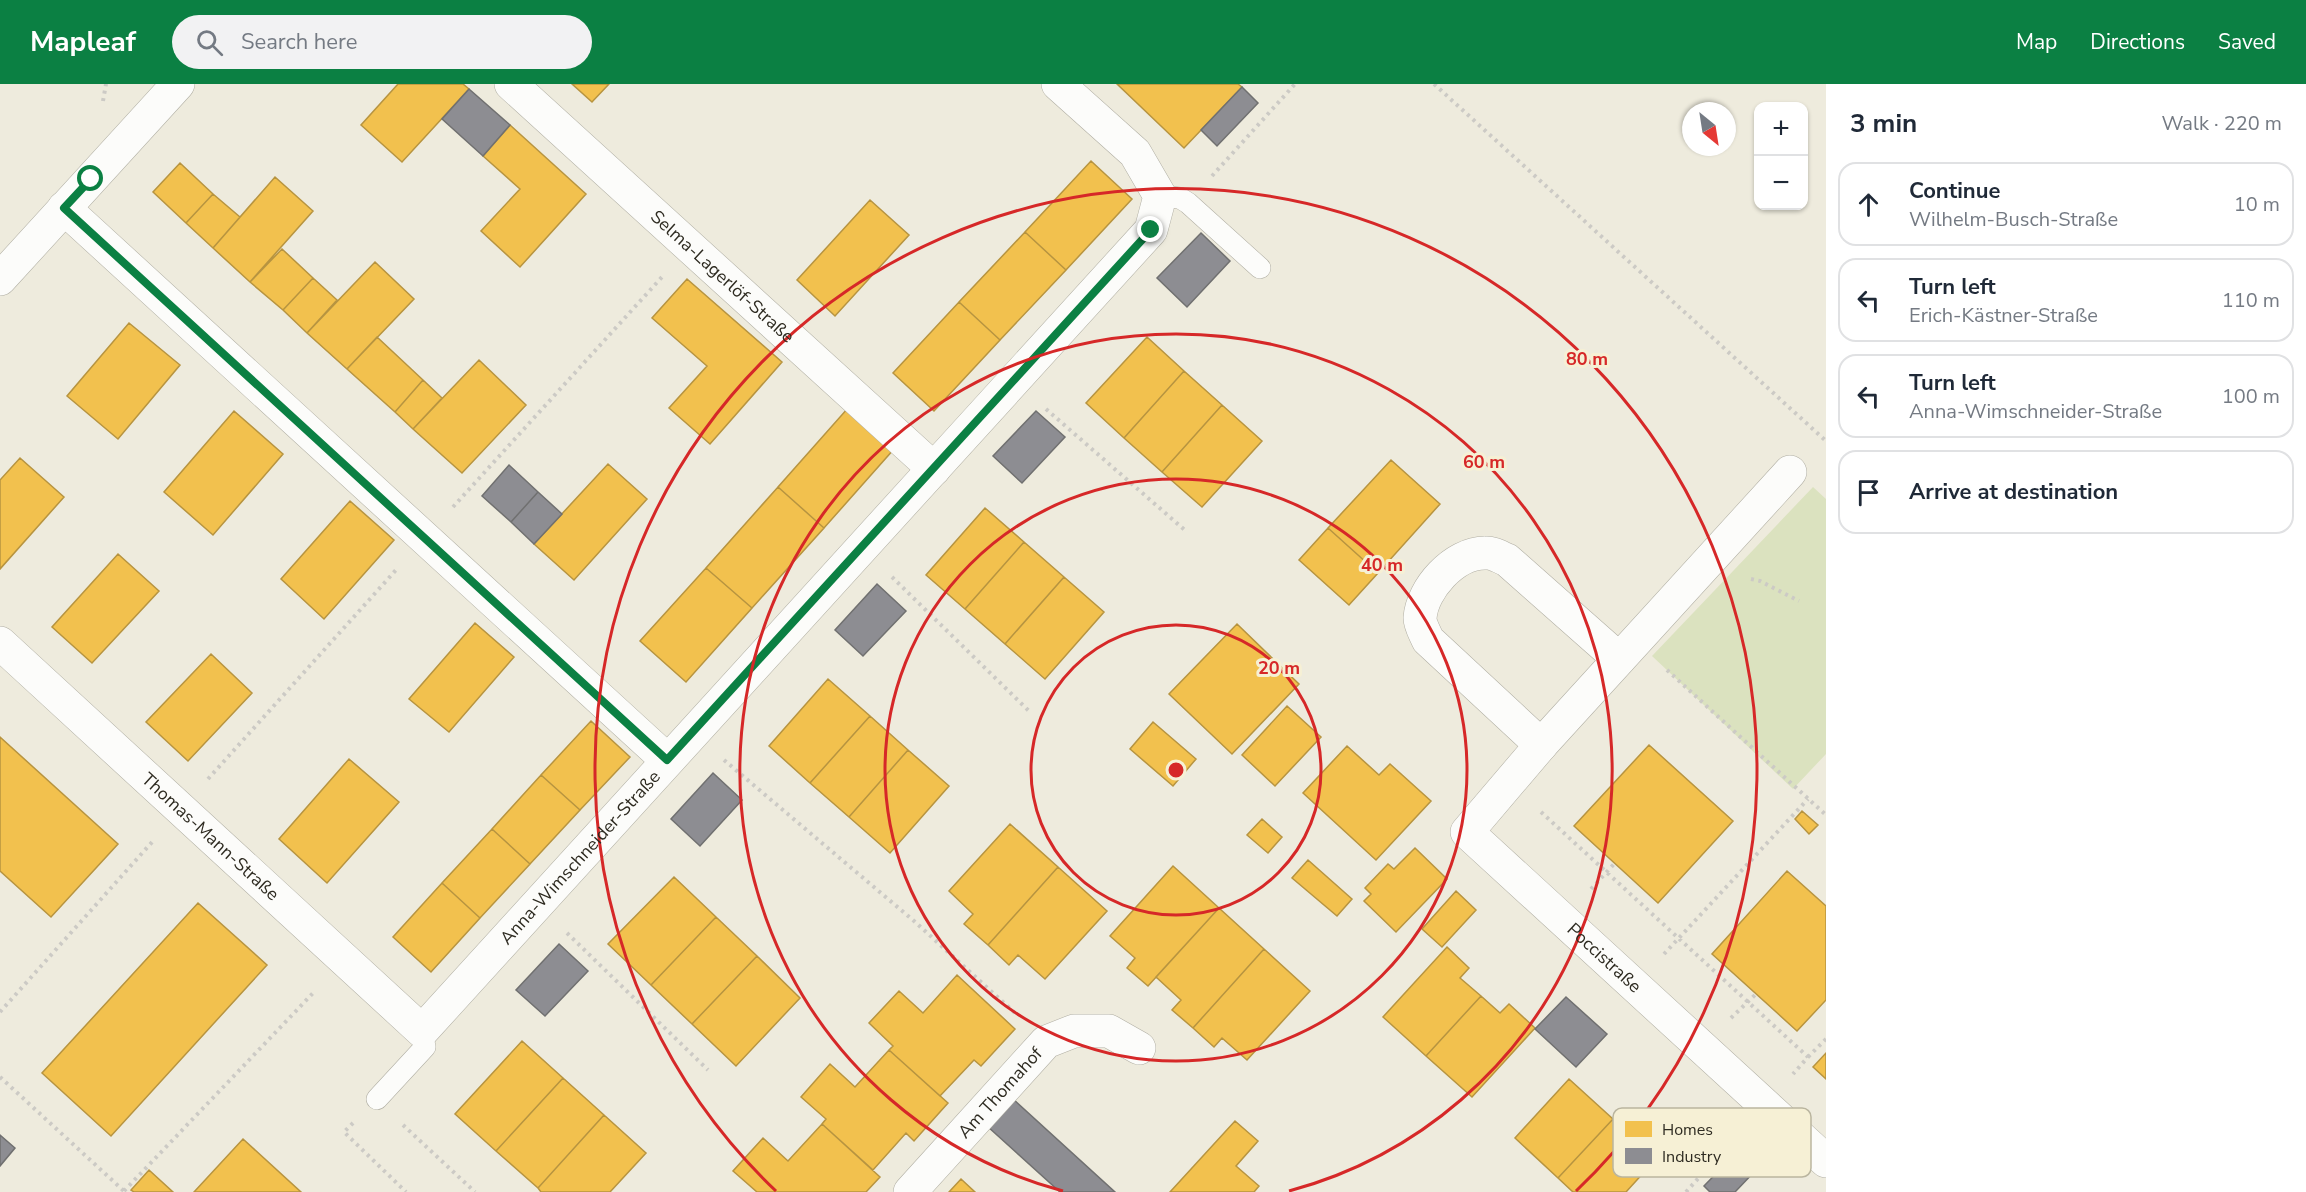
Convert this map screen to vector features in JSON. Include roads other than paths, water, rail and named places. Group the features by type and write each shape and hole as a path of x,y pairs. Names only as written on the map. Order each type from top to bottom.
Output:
{"street":[{"path":"0,279 178,84"},
{"name":"Selma-Lagerlöf-Straße","path":"511,84 934,469"},
{"path":"1058,84 1135,153 1174,199"},
{"name":"Anna-Wimschneider-Straße","path":"422,1031 1151,230 1174,199"},
{"path":"64,208 667,760"},
{"name":"Poccistraße","path":"1767,1108 1467,832 1541,745 1790,472"},
{"path":"1541,745 1428,640 1420,621 1423,601 1443,573 1464,558 1486,552 1507,560 1627,650"},
{"name":"Thomas-Mann-Straße","path":"0,643 422,1031"},
{"name":"Am Thomahof","path":"910,1192 1046,1042 1074,1031 1109,1031 1139,1048"},
{"name":"Poccistraße","path":"1811,1147 1826,1161"}],"lane":[{"path":"1174,199 1260,268"},
{"path":"377,1100 425,1047 422,1031"}]}
